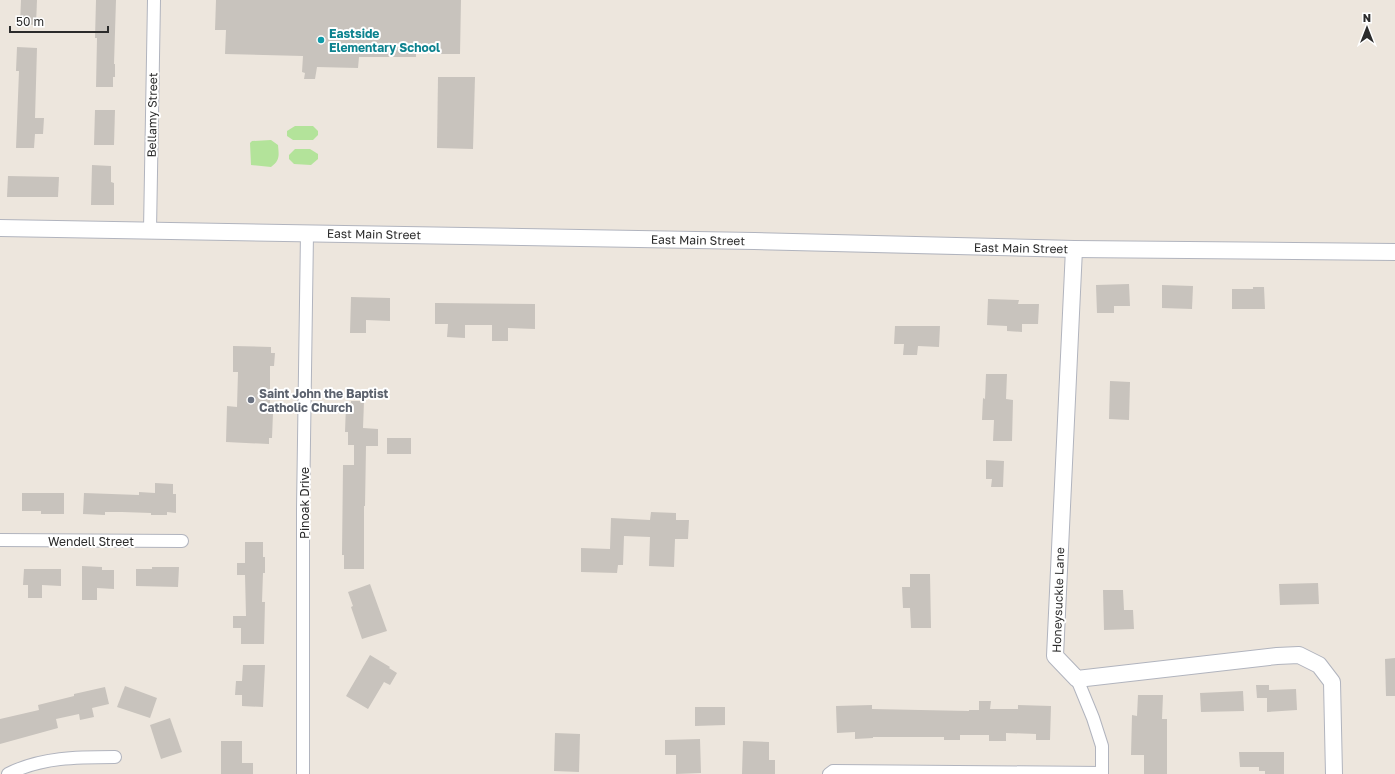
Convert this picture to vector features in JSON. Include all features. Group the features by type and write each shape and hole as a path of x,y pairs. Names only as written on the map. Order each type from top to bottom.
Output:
{"street":[{"name":"Bellamy Street","path":"150,230 154,0"},
{"name":"East Main Street","path":"0,228 746,241 1074,249 1395,252"},
{"name":"Pinoak Drive","path":"303,774 303,510 307,233"},
{"name":"Honeysuckle Lane","path":"1074,249 1055,656 1077,679"},
{"name":"Wendell Street","path":"0,540 182,541"},
{"path":"829,774 833,771 1102,773 1102,746 1093,718 1077,679 1233,660 1298,655 1319,665 1332,682 1334,774"},
{"path":"8,774 19,768 41,762 68,758 115,757"}],"green space":[{"path":"295,126 313,126 318,131 318,135 313,140 293,140 287,136 287,131"},
{"path":"271,140 278,145 279,155 276,162 271,167 251,165 250,143 252,141"},
{"path":"295,149 310,149 318,154 318,159 311,165 294,164 289,159 289,155"}],"building":[{"path":"21,0 37,0 36,25 20,24"},
{"path":"96,0 116,0 115,77 113,77 113,87 96,87"},
{"name":"Eastside Elementary School","path":"216,0 461,0 460,54 438,54 438,45 416,45 416,57 359,57 358,68 317,67 315,79 304,79 305,73 302,72 303,56 225,54 226,30 215,30"},
{"path":"17,47 37,48 35,118 44,118 43,134 35,134 34,148 16,148 19,71 16,71"},
{"path":"438,77 475,77 473,149 437,148"},
{"path":"95,110 115,110 114,145 94,145"},
{"path":"92,165 111,166 111,182 114,183 114,205 91,205"},
{"path":"8,176 59,177 58,197 7,197"},
{"path":"1129,284 1130,306 1114,306 1114,313 1097,313 1096,285"},
{"path":"1162,285 1193,286 1192,309 1162,308"},
{"path":"1253,287 1264,287 1265,309 1232,309 1232,289 1253,289"},
{"path":"351,297 390,298 390,321 366,320 366,333 350,333"},
{"path":"988,299 1019,300 1018,304 1039,304 1038,324 1022,324 1022,332 1007,331 1007,326 987,325"},
{"path":"435,303 535,304 535,329 508,328 508,341 492,341 492,325 465,325 465,338 447,337 448,324 435,324"},
{"path":"895,326 940,326 939,347 918,346 917,355 903,355 904,344 894,344"},
{"name":"Saint John the Baptist Catholic Church","path":"233,346 271,347 271,353 275,353 274,366 270,366 270,413 273,413 272,438 269,438 269,444 226,442 227,406 237,407 238,372 233,372"},
{"path":"986,374 1007,374 1006,399 1013,400 1012,441 993,441 994,420 982,420"},
{"path":"1110,381 1130,382 1129,420 1109,419"},
{"path":"351,401 364,401 363,428 378,429 378,446 366,446 364,569 344,569 344,555 342,555 343,465 354,465 354,445 348,445 348,432 345,432 346,405 351,405"},
{"path":"387,438 411,438 411,454 387,454"},
{"path":"986,460 1004,461 1003,487 991,487 992,479 986,479"},
{"path":"155,483 173,484 173,494 176,494 176,513 167,512 167,515 122,512 105,512 105,515 83,514 84,493 139,495 139,492 155,493"},
{"path":"22,493 64,493 64,514 41,514 41,511 22,511"},
{"path":"651,512 676,513 676,520 689,520 688,539 675,539 674,567 649,566 650,537 624,536 623,565 618,565 617,573 581,572 581,548 610,549 611,518 650,520"},
{"path":"245,542 263,542 263,557 265,557 262,602 265,602 264,644 241,644 241,628 233,628 233,616 246,616 245,575 237,575 237,563 245,563"},
{"path":"82,566 102,567 102,570 114,570 114,589 97,588 97,600 82,600"},
{"path":"152,567 179,567 178,587 136,586 136,569 152,569"},
{"path":"24,569 61,569 61,586 42,585 42,598 28,598 28,585 23,585"},
{"path":"910,574 930,574 931,628 911,628 910,608 903,608 902,587 910,587"},
{"path":"1318,583 1319,604 1280,605 1279,584"},
{"path":"370,584 387,631 362,639 351,607 353,606 348,592"},
{"path":"1103,590 1123,590 1124,610 1133,610 1134,629 1104,630"},
{"path":"370,655 397,673 390,685 384,682 368,709 346,696"},
{"path":"1395,658 1395,696 1386,696 1385,659"},
{"path":"243,665 265,665 263,707 242,706 242,695 235,695 236,681 242,681"},
{"path":"1256,685 1269,685 1269,690 1296,689 1297,710 1267,712 1267,698 1257,698"},
{"path":"125,686 157,698 150,718 117,707"},
{"path":"105,687 109,704 92,708 94,717 80,720 79,714 56,719 58,728 0,744 0,719 39,710 38,705 74,696 74,694"},
{"path":"1243,691 1244,711 1201,712 1200,693"},
{"path":"1138,695 1163,695 1162,719 1167,719 1167,774 1144,774 1144,755 1131,755 1132,715 1137,716"},
{"path":"979,701 991,701 990,709 1018,709 1018,705 1051,706 1050,740 1036,740 1036,734 1006,733 1006,741 989,741 989,735 960,735 960,740 944,740 944,737 873,737 855,739 855,732 837,733 836,706 872,705 872,709 969,711 979,710"},
{"path":"695,707 725,707 725,725 695,726"},
{"path":"170,718 182,752 161,759 150,725"},
{"path":"555,733 580,734 579,772 554,771"},
{"path":"700,739 701,773 676,774 676,755 665,755 665,740"},
{"path":"221,741 242,741 242,763 253,763 253,774 221,774"},
{"path":"743,741 769,742 769,760 775,760 775,774 742,774"},
{"path":"1239,752 1284,752 1284,774 1265,774 1265,771 1259,771 1259,767 1240,767"}],"place":[{"name":"Eastside Elementary School","path":"321,40"},
{"name":"Saint John the Baptist Catholic Church","path":"251,400"}]}
